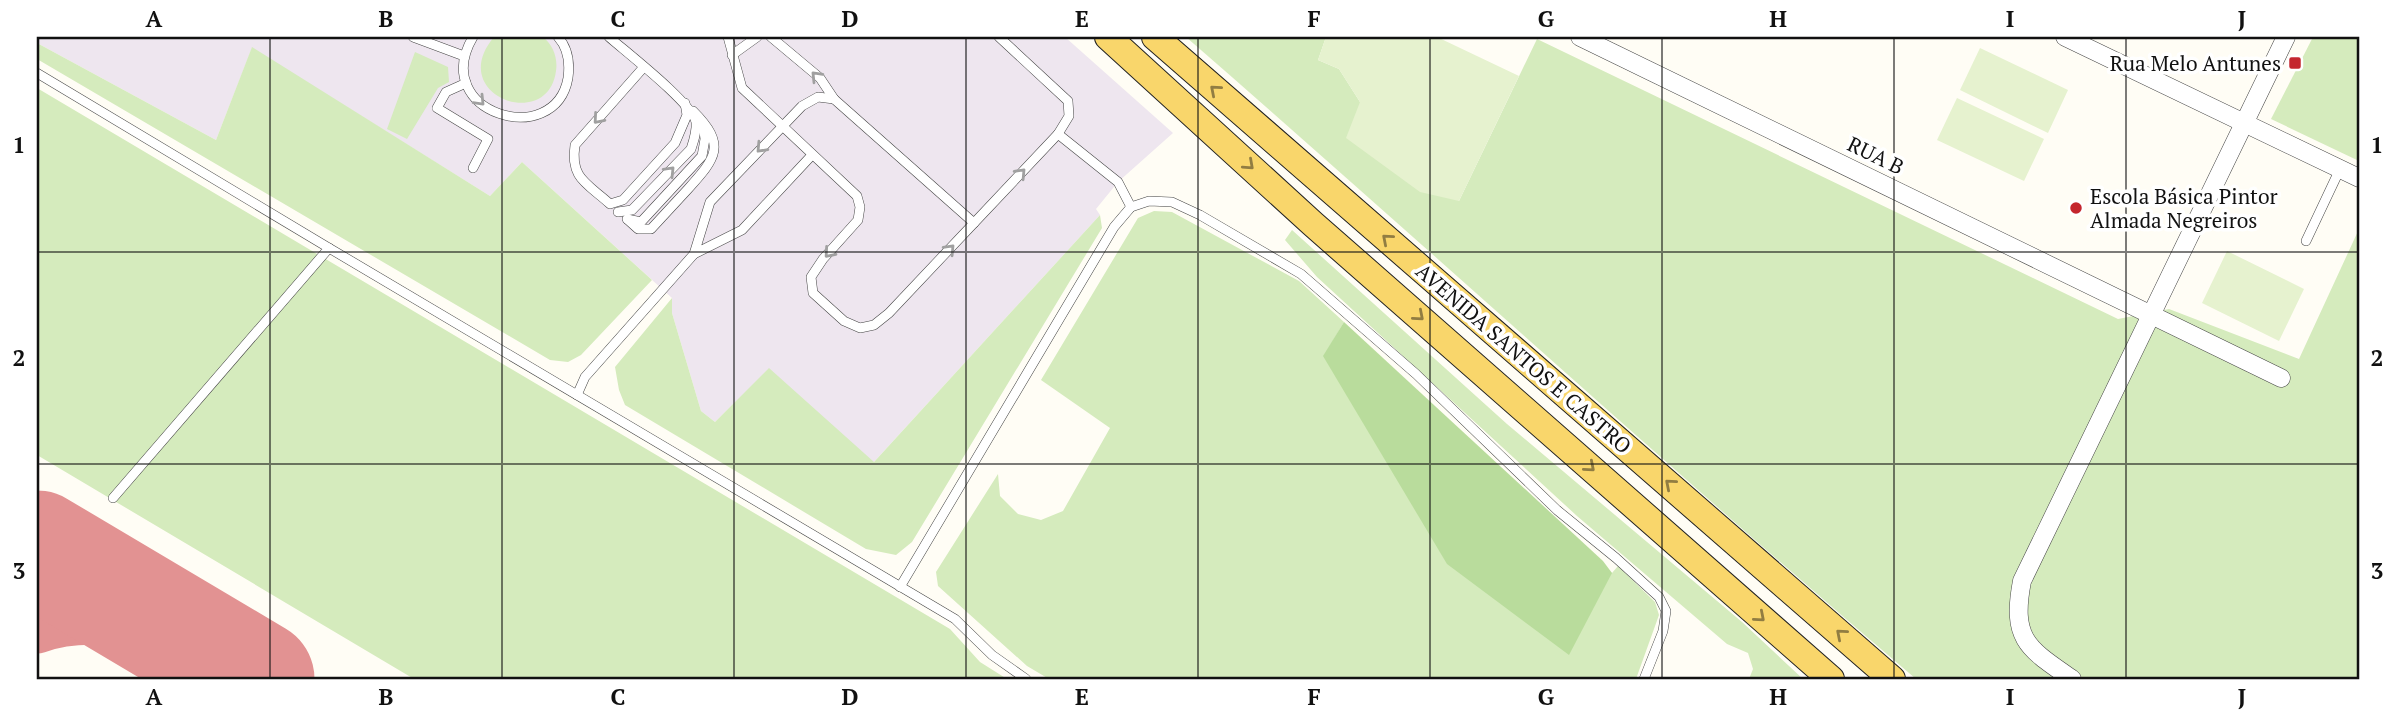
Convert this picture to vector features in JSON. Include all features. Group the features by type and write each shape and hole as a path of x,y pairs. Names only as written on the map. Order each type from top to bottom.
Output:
{"main road":[{"name":"AVENIDA SANTOS E CASTRO","path":"1108,37 1313,224 1831,679"},
{"name":"AVENIDA SANTOS E CASTRO","path":"1155,37 1892,679"}],"street":[{"name":"RUA B","path":"1580,37 2281,379"},
{"path":"2064,37 2359,178"},
{"path":"2072,679 2040,657 2027,643 2018,626 2022,582 2286,37"}],"lane":[{"path":"413,37 464,55"},
{"path":"472,38 464,55 466,83 477,102 491,112 512,118 544,111 562,94 568,80 569,62 558,37"},
{"path":"609,37 702,120 705,139 702,156 641,222 628,220 618,212 575,172 573,160 575,145 643,68"},
{"path":"728,37 742,88 856,196 860,208 858,220 811,277 813,293 845,321 860,328 874,325 889,313 1058,134 1069,116 1068,101 999,37"},
{"path":"732,55 757,37"},
{"path":"771,37 820,78 834,99 974,223"},
{"path":"37,73 956,619 992,655 1026,679"},
{"path":"466,83 446,92 436,108 488,139 472,168"},
{"path":"694,254 710,202 802,106 818,97 834,99"},
{"path":"610,204 622,200 675,143 687,115 685,103"},
{"path":"618,212 632,210 691,149 696,120 685,103"},
{"path":"1058,134 1118,182 1131,207"},
{"path":"577,395 585,377 694,254 742,230 812,155"},
{"path":"2306,240 2340,169"},
{"path":"900,587 1114,227 1131,207 1149,201 1172,202 1212,221 1301,274 1416,374 1557,510 1616,558 1658,597 1666,611 1663,631 1644,679"},
{"path":"113,498 329,248"}],"shaded area":[{"path":"37,37 1065,37 1173,133 1118,182 1096,209 1100,215 873,463 769,369 715,422 701,411 672,313 672,298 522,162 490,196 252,48 216,140 37,43"}],"green space":[{"path":"494,37 543,37 547,40 556,61 556,71 549,90 536,100 520,103 504,99 490,90 482,76 482,58"},
{"path":"1186,37 1326,37 1318,60 1339,69 1360,102 1459,201 1537,39 2118,319 2169,309 2299,359 2359,229 2359,679 1916,679 1732,520"},
{"path":"1326,37 1437,37 1519,76 1459,201 1420,192 1346,138 1360,102 1339,69 1318,60"},
{"path":"2313,37 2359,37 2359,161 2271,119"},
{"path":"37,43 216,140 252,47 490,196 522,162 652,280 581,355 568,362 550,360 37,59"},
{"path":"1980,48 2068,90 2048,133 1960,90"},
{"path":"415,52 448,67 449,82 438,88 407,139 387,129"},
{"path":"37,88 950,629 980,662 1007,679 414,679 37,455"},
{"path":"1957,98 2044,139 2024,181 1937,140"},
{"path":"1154,211 1172,212 1299,281 1344,322 1324,356 1612,573 1618,566 1655,602 1659,615 1636,679 1049,679 1027,666 938,586 936,572 998,474 1000,496 1018,514 1041,520 1063,511 1110,428 1041,380 1138,218"},
{"path":"1100,215 1102,228 912,542 896,555 866,549 625,405 619,390 615,367 672,298 672,313 701,411 715,422 769,368 874,462"},
{"path":"1292,230 1507,424 1742,622 1803,679 1749,679 1753,669 1748,653 1727,644 1577,516 1317,277 1285,240"},
{"path":"2227,251 2304,289 2279,341 2202,303"},
{"path":"1344,322 1603,561 1612,573 1569,655 1447,564 1323,356"}],"taxiway":[{"path":"37,630 87,621 171,629"}],"runway":[{"path":"37,549 256,679"}],"place":[{"name":"Rua Melo Antunes","path":"2295,63"},
{"name":"Escola Básica Pintor Almada Negreiros","path":"2076,208"}]}
